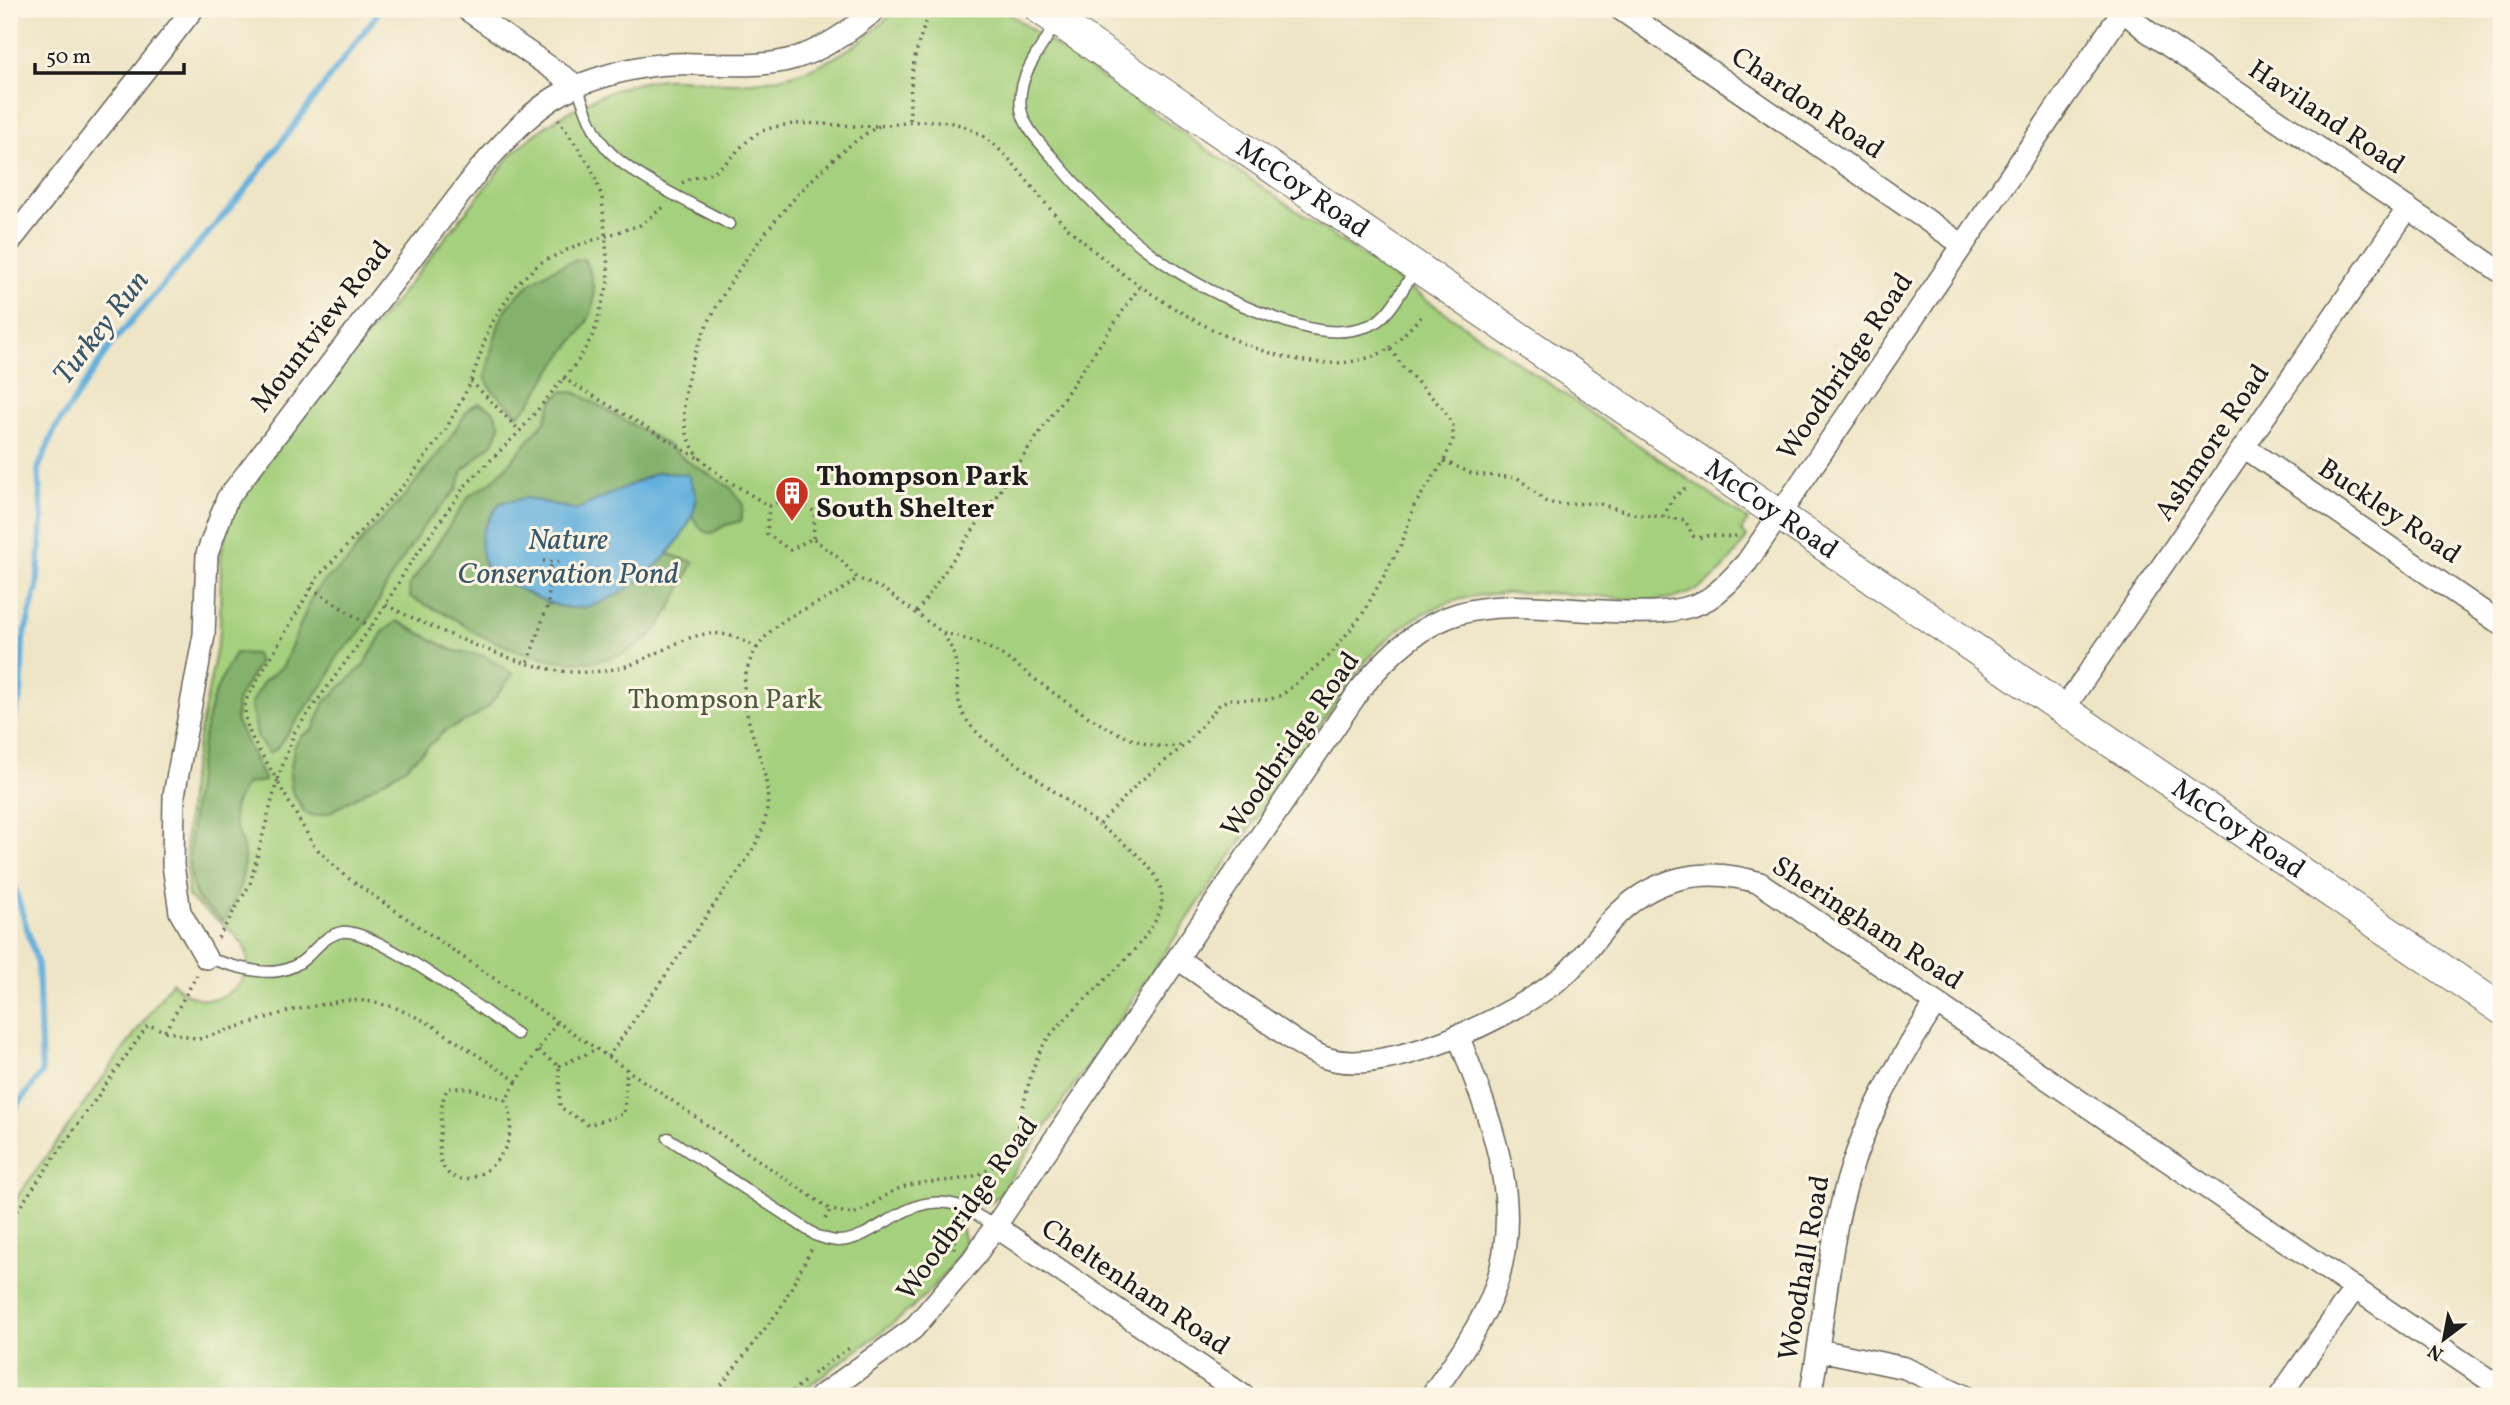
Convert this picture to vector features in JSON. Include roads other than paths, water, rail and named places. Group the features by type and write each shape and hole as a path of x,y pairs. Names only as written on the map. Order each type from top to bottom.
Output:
{"main road":[{"name":"McCoy Road","path":"1049,15 2501,1009"}],"street":[{"path":"9,243 193,9"},
{"path":"466,9 576,86"},
{"name":"Mountview Road","path":"206,958 180,912 173,865 174,795 204,635 207,554 227,499 478,171 507,139 546,104 576,86 651,66 737,65 797,58 848,33 876,9"},
{"name":"Chardon Road","path":"1620,9 1964,244"},
{"name":"Woodbridge Road","path":"821,1396 913,1329 943,1297 995,1226 1359,691 1384,659 1412,635 1442,619 1479,607 1512,604 1652,613 1706,600 1725,586 1747,562 2123,9"},
{"name":"Haviland Road","path":"2123,9 2147,31 2501,272"},
{"name":"Ashmore Road","path":"2063,710 2408,208"},
{"name":"Buckley Road","path":"2244,447 2501,624"},
{"name":"Sheringham Road","path":"1178,959 1289,1037 1323,1056 1351,1064 1382,1062 1458,1034 1533,999 1564,975 1613,919 1636,899 1664,883 1712,873 1749,880 1782,896 2501,1388"},
{"name":"Woodhall Road","path":"1810,1396 1840,1207 1852,1163 1872,1111 1936,1003"},
{"path":"1431,1396 1479,1324 1493,1294 1508,1219 1499,1147 1458,1034"},
{"name":"Cheltenham Road","path":"995,1226 1244,1396"},
{"path":"2280,1396 2354,1289"},
{"path":"1819,1350 1905,1368 1965,1396"}],"lane":[{"path":"1049,15 1024,81 1021,96 1022,115 1036,138 1094,204 1130,239 1169,268 1215,295 1258,312 1305,329 1341,333 1371,326 1388,310 1416,267"},
{"path":"576,86 605,147 672,195 729,224"},
{"path":"206,958 263,972 280,973 297,966 327,938 340,932 353,932 386,946 517,1034"},
{"path":"668,1138 817,1236 837,1241 858,1237 902,1210 921,1206 956,1205 995,1226"}],"water":[{"name":"Nature Conservation Pond","path":"658,472 689,475 696,501 691,519 666,556 649,572 610,599 590,606 562,607 488,573 481,552 481,536 500,503 527,498 576,510"}],"waterway":[{"name":"Turkey Run","path":"9,737 21,694 23,640 37,588 42,519 38,469 55,429 110,346 243,193 381,9"},
{"name":"Turkey Run","path":"9,869 38,965 42,1073 9,1116"}],"place":[{"name":"Thompson Park South Shelter","path":"792,523"}],"park label":[{"name":"Thompson Park","path":"725,700"}]}
